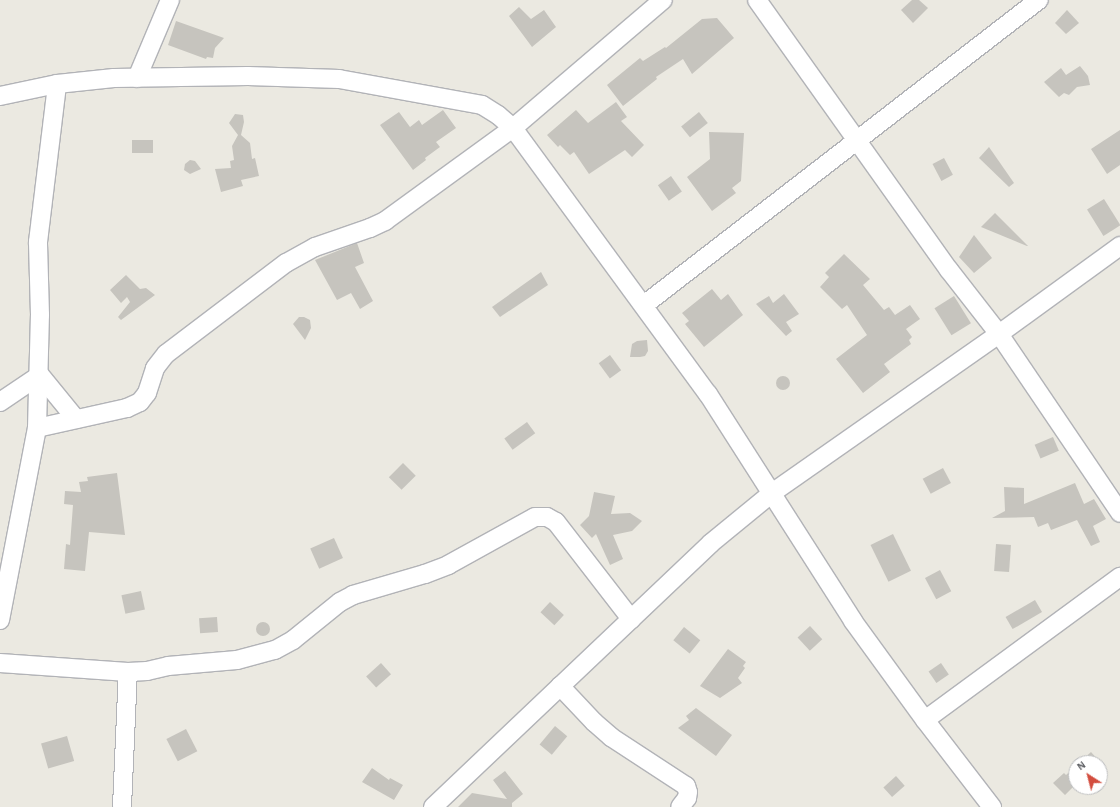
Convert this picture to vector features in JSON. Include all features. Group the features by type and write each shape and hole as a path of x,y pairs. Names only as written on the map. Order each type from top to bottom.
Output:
{"street":[{"path":"137,78 170,0"},
{"path":"37,428 127,408 140,402 147,393 155,368 162,358 286,263 315,247 370,228 385,221 513,128 663,0"},
{"path":"757,0 949,270 999,334 1120,513"},
{"path":"644,305 1039,0"},
{"path":"0,96 57,84 137,78 248,76 339,79 482,105 498,115 513,128 708,394 853,621 925,720 992,807"},
{"path":"0,620 37,428 40,375 38,242 57,84"},
{"path":"433,807 711,543 772,493 999,334 1120,246"},
{"path":"40,375 76,419"},
{"path":"0,402 40,375"},
{"path":"0,663 128,672 146,671 168,666 237,660 275,650 293,640 340,602 354,595 425,574 448,565 535,517 547,517 556,522 631,619"},
{"path":"925,720 1120,578"},
{"path":"122,807 128,672"},
{"path":"560,686 594,722 611,737 686,786 688,792 687,798 680,807"}],"building":[{"path":"912,0 919,0 928,8 913,23 901,10"},
{"path":"519,7 531,19 544,10 556,27 532,47 509,16"},
{"path":"1067,10 1079,23 1066,34 1055,23"},
{"path":"717,18 734,38 692,74 683,59 656,77 657,79 623,106 607,85 640,58 643,61 665,47 666,48 702,19"},
{"path":"176,21 224,38 215,48 213,58 207,57 206,59 168,45"},
{"path":"1080,66 1088,76 1090,85 1077,87 1069,95 1064,93 1059,97 1044,82 1061,68 1066,75"},
{"path":"616,102 627,117 621,121 644,145 632,157 625,150 589,174 574,152 570,155 560,145 558,147 547,135 576,110 588,123"},
{"path":"443,110 456,128 436,142 440,147 425,158 426,160 413,170 380,125 399,112 410,127 419,120 422,125"},
{"path":"699,112 708,123 690,137 681,126"},
{"path":"235,114 243,115 244,122 241,135 250,143 252,159 255,158 259,176 241,180 243,186 221,192 215,169 231,168 230,161 234,160 232,146 238,135 229,123"},
{"path":"1120,130 1120,165 1107,174 1091,149"},
{"path":"709,132 744,133 741,181 732,188 736,193 712,211 687,177 710,159"},
{"path":"132,140 153,140 153,153 132,153"},
{"path":"989,147 1014,183 1009,187 979,158"},
{"path":"944,158 953,175 941,181 933,164"},
{"path":"190,160 195,161 201,169 190,174 184,170 185,164"},
{"path":"671,176 682,192 669,201 658,185"},
{"path":"1104,199 1120,226 1103,236 1087,210"},
{"path":"995,213 1028,246 981,227"},
{"path":"974,235 992,258 974,273 959,257"},
{"path":"357,243 364,263 355,267 373,301 360,309 351,293 337,300 315,260"},
{"path":"844,254 870,279 863,285 884,310 889,307 895,315 910,305 920,319 906,329 912,337 909,340 911,344 884,364 890,372 863,393 836,359 867,335 847,305 842,309 820,287 829,277 825,273"},
{"path":"541,272 548,285 500,317 492,307"},
{"path":"126,275 140,289 146,288 155,295 121,320 118,317 130,302 127,297 121,303 110,290"},
{"path":"712,289 721,300 728,294 743,315 704,347 685,324 689,321 682,313"},
{"path":"784,294 799,314 786,322 792,331 786,336 756,304 769,296 773,303"},
{"path":"954,296 971,323 951,335 934,308"},
{"path":"299,317 304,317 310,320 311,328 305,340 293,324"},
{"path":"647,340 648,351 645,356 630,357 632,344 637,341"},
{"path":"610,355 621,370 610,379 599,363"},
{"path":"780,376 786,376 790,380 790,386 786,390 780,390 776,386 776,380"},
{"path":"527,422 535,433 513,450 504,438"},
{"path":"1053,437 1059,451 1040,459 1035,445"},
{"path":"403,463 416,476 402,490 389,477"},
{"path":"943,468 951,483 931,494 923,479"},
{"path":"117,473 125,535 89,532 85,571 64,569 66,544 70,545 73,505 64,504 65,491 81,492 79,482 88,481 87,477"},
{"path":"1075,483 1084,504 1094,499 1106,519 1093,526 1100,542 1091,546 1077,520 1051,530 1048,523 1038,527 1034,517 992,518 1005,511 1004,487 1024,488 1024,504"},
{"path":"594,492 615,496 611,514 630,513 642,521 632,531 613,535 623,559 610,565 596,534 592,538 580,525 589,516"},
{"path":"893,534 911,571 889,582 871,545"},
{"path":"334,538 343,558 319,569 310,549"},
{"path":"996,544 1011,545 1009,572 994,571"},
{"path":"940,570 951,591 936,599 925,578"},
{"path":"141,591 145,610 125,614 121,595"},
{"path":"1035,600 1042,612 1013,629 1006,617"},
{"path":"550,602 564,615 554,625 540,612"},
{"path":"217,617 218,632 200,633 199,618"},
{"path":"260,622 266,622 270,626 270,632 266,636 260,636 256,632 256,626"},
{"path":"810,626 822,639 810,651 798,638"},
{"path":"684,627 700,640 690,653 673,640"},
{"path":"728,649 746,662 743,666 745,668 738,678 742,683 720,698 700,686"},
{"path":"381,663 391,674 376,688 366,676"},
{"path":"941,663 949,675 936,683 929,671"},
{"path":"696,708 732,735 716,756 678,728 689,720 686,716"},
{"path":"555,726 567,736 552,755 540,744"},
{"path":"186,729 197,751 178,761 166,739"},
{"path":"67,736 74,761 48,768 41,743"},
{"path":"372,768 389,780 390,778 403,785 394,800 362,782"},
{"path":"505,771 523,794 512,803 512,807 458,807 472,793 507,799 493,780"},
{"path":"1064,773 1066,775 1068,773 1068,792 1065,795 1053,783"},
{"path":"896,776 905,786 892,797 883,787"}]}
